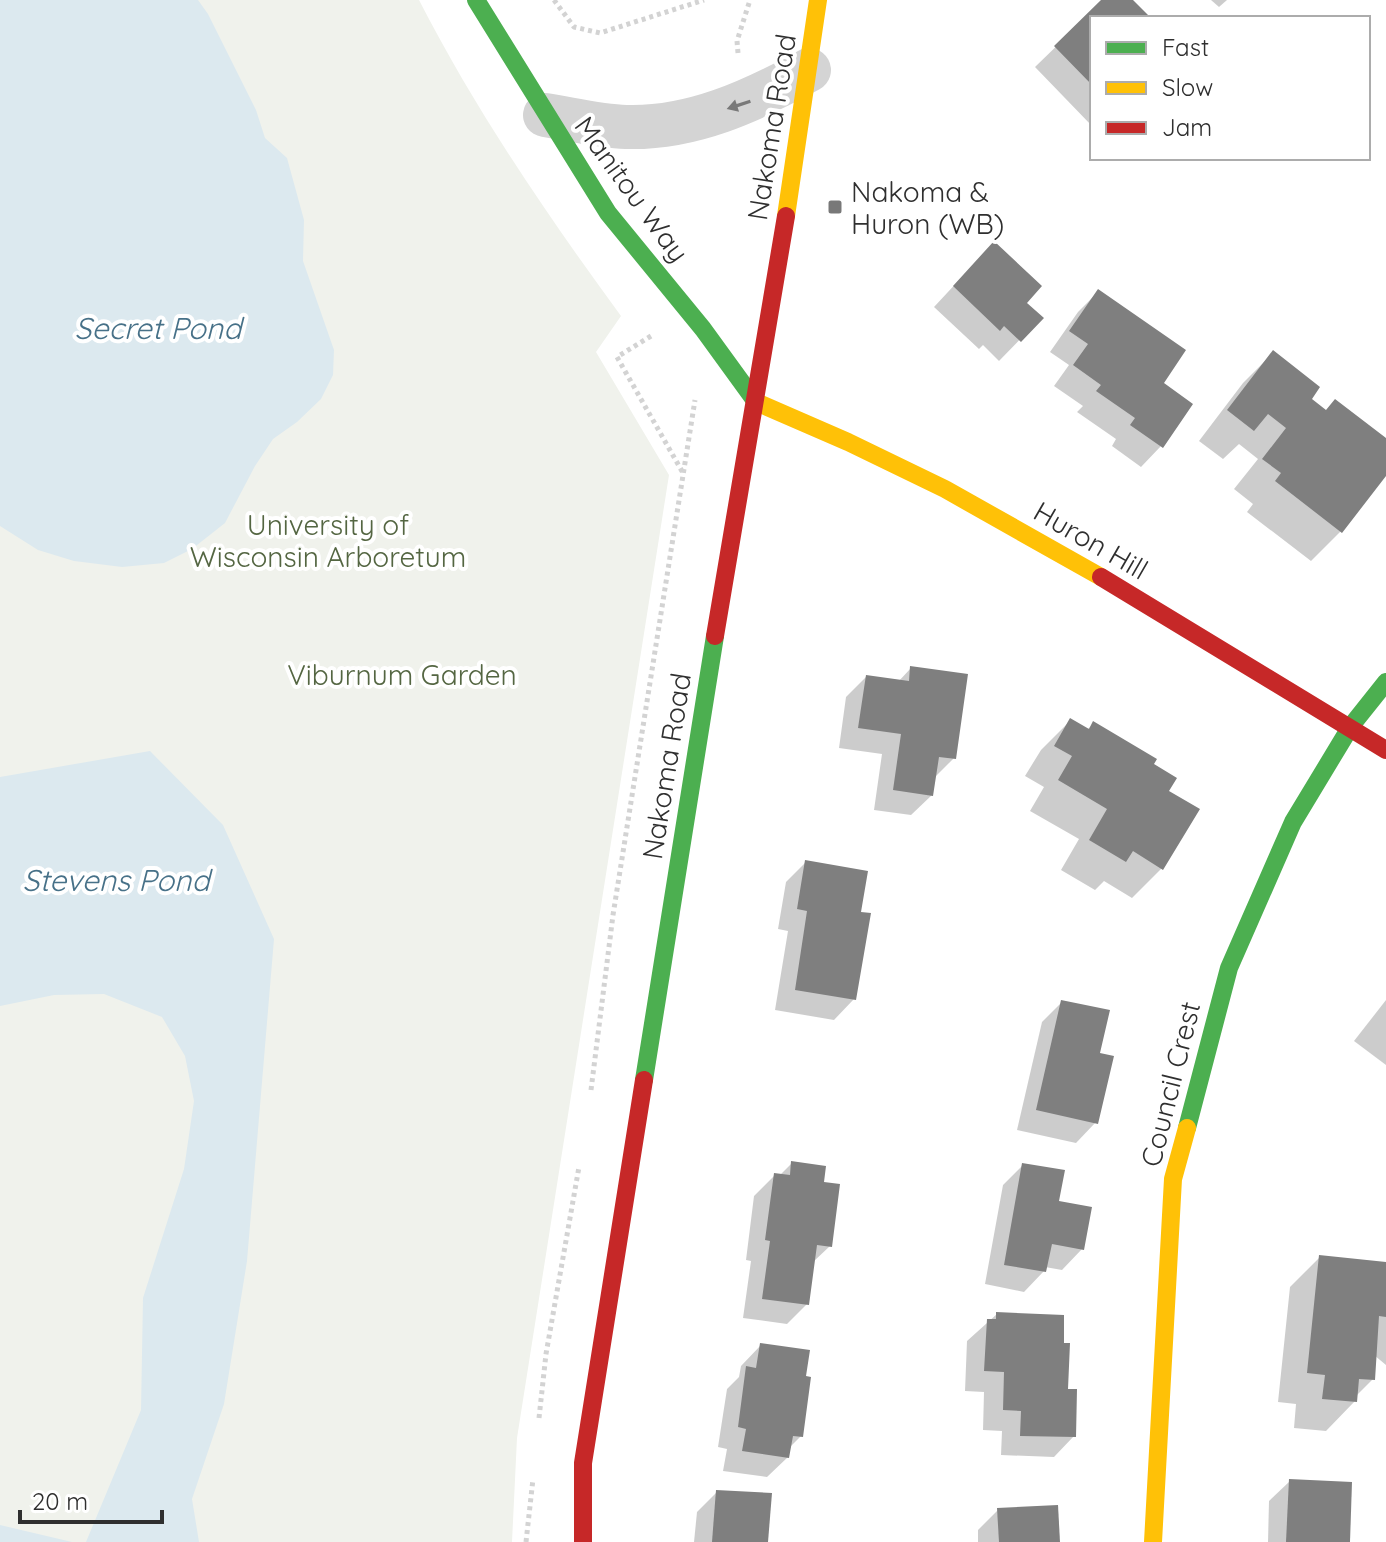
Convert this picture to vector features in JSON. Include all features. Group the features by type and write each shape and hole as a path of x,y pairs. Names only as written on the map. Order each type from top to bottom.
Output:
{"street":[{"name":"Manitou Way","path":"476,0 608,213 690,313 756,402"},
{"name":"Nakoma Road","path":"583,1542 583,1463 686,813 756,402 818,0"},
{"path":"545,115 626,127 691,120 752,101 809,70"},
{"name":"Huron Hill","path":"756,402 945,489 1141,600 1386,750"},
{"name":"Council Crest","path":"1153,1542 1173,1179 1229,968 1293,822 1351,726 1386,682"}],"path":[{"path":"554,0 574,27 600,33 704,0"},
{"path":"738,59 737,41 750,0"},
{"path":"683,473 617,357 690,313"},
{"path":"590,1100 613,915 696,390"},
{"path":"538,1427 546,1354 580,1160"},
{"path":"526,1542 534,1471"}],"green space":[{"name":"University of Wisconsin Arboretum","path":"0,0 419,0 464,82 514,162 621,316 596,352 669,475 517,1438 512,1542 0,1542"}],"water":[{"name":"Secret Pond","path":"0,0 198,0 256,110 265,138 287,158 304,220 303,261 334,350 333,375 321,399 273,439 225,523 192,549 164,563 122,567 74,561 38,550 0,526"},
{"name":"Stevens Pond","path":"150,751 223,825 274,939 247,1261 224,1404 192,1499 199,1542 86,1542 141,1410 143,1298 184,1169 194,1101 185,1056 162,1017 104,994 54,995 0,1006 0,777"},
{"path":"0,1525 72,1542 0,1542"}],"building":[{"path":"1101,0 1133,0 1149,16 1090,16 1090,83 1054,46"},
{"path":"994,241 1042,286 1027,303 1044,318 1021,342 1004,326 1000,331 953,286"},
{"path":"1098,289 1186,350 1164,383 1193,404 1163,448 1130,425 1135,418 1096,391 1101,385 1073,365 1088,344 1069,331"},
{"path":"1273,350 1320,387 1312,399 1326,410 1335,399 1386,438 1386,476 1342,533 1275,481 1281,473 1262,459 1286,428 1268,414 1254,431 1227,410"},
{"path":"910,666 968,674 956,759 939,757 933,796 893,790 901,734 858,728 866,675 909,681"},
{"path":"1070,718 1089,729 1093,721 1157,759 1154,764 1177,778 1169,791 1200,809 1163,870 1133,851 1126,862 1089,840 1107,809 1058,780 1072,756 1054,746"},
{"path":"805,860 868,871 861,912 871,913 856,1000 795,990 807,911 797,909"},
{"path":"1061,1000 1110,1010 1100,1053 1114,1056 1098,1124 1036,1110"},
{"path":"791,1161 826,1166 824,1182 840,1184 832,1247 817,1245 809,1305 762,1299 770,1241 765,1240 774,1173 790,1175"},
{"path":"1022,1163 1065,1170 1059,1201 1092,1207 1084,1250 1052,1244 1046,1272 1004,1265"},
{"path":"1319,1255 1386,1262 1386,1317 1379,1316 1375,1380 1359,1379 1357,1402 1322,1399 1325,1375 1307,1373"},
{"path":"996,1312 1064,1315 1064,1343 1070,1343 1068,1389 1077,1389 1076,1437 1020,1436 1021,1411 1003,1410 1004,1372 984,1371 987,1319 996,1319"},
{"path":"760,1343 810,1350 806,1376 811,1377 803,1437 793,1436 789,1458 742,1451 746,1429 738,1427 746,1366 756,1368"},
{"path":"1289,1479 1352,1482 1350,1542 1286,1542"},
{"path":"716,1490 772,1493 768,1542 712,1542"},
{"path":"1058,1505 1060,1542 999,1542 997,1508"}],"traffic: fast":[{"path":"476,0 608,213 703,329 756,402"},
{"path":"644,1080 715,636"},
{"path":"1187,1128 1229,968 1293,822 1351,726 1386,682"}],"traffic: slow":[{"path":"786,216 818,0"},
{"path":"756,402 945,489 1101,577"},
{"path":"1153,1542 1173,1179 1187,1128"}],"traffic: jam":[{"path":"715,636 786,216"},
{"path":"1101,577 1386,750"},
{"path":"583,1542 583,1463 644,1080"}],"place":[{"name":"Nakoma & Huron (WB)","path":"835,207"}],"park label":[{"name":"Viburnum Garden","path":"402,674"}]}
